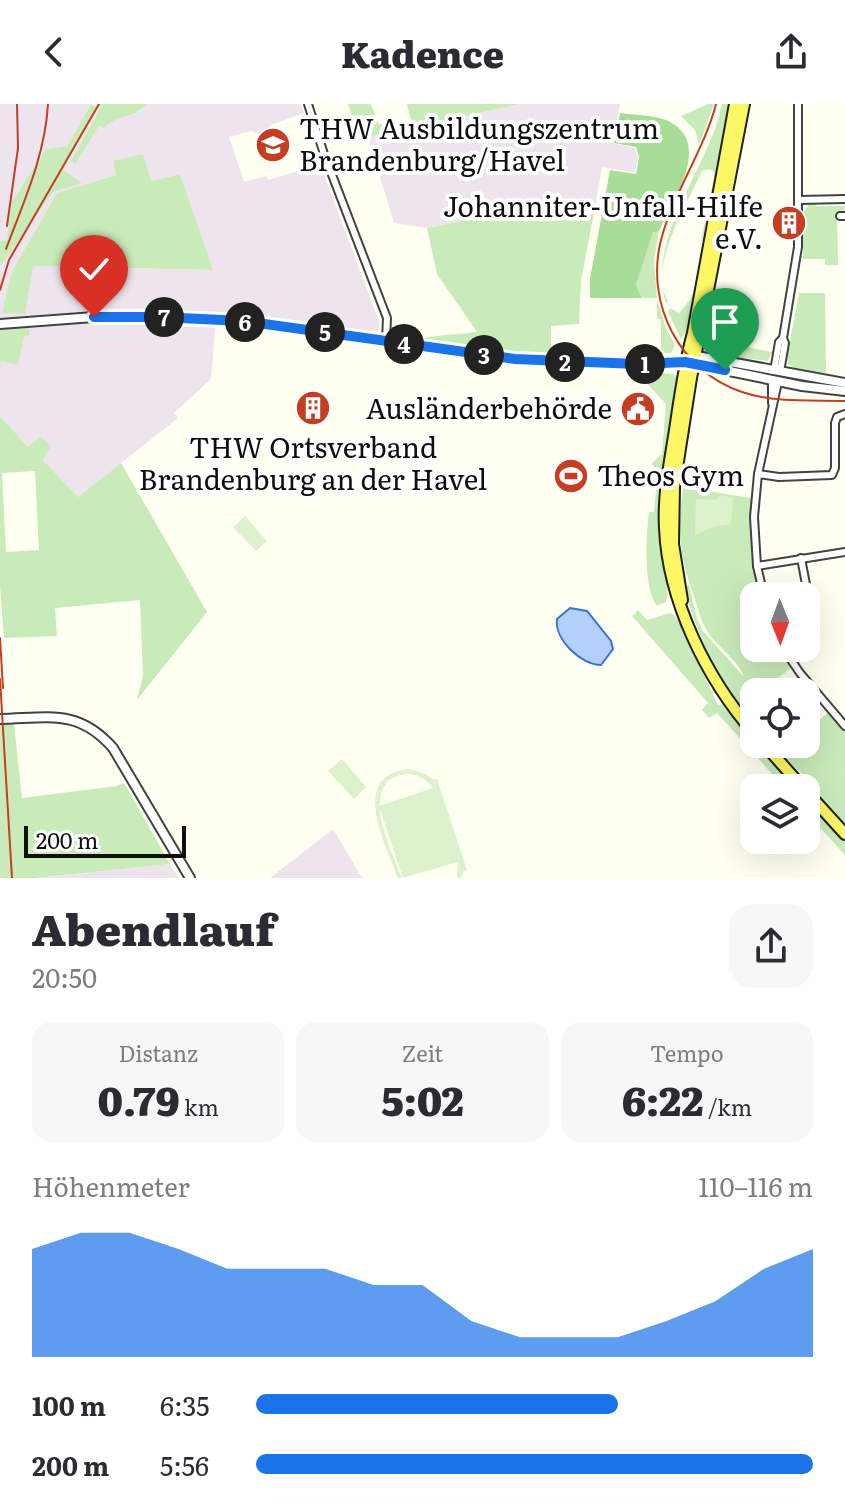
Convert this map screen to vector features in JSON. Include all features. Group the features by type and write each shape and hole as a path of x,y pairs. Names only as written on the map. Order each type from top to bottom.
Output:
{"main road":[{"path":"692,361 693,333 735,104"},
{"path":"740,714 701,656 682,602 673,586 665,526 666,490 744,104"},
{"path":"776,758 790,774"},
{"path":"820,807 845,834"}],"street":[{"path":"308,104 387,318 386,341"},
{"path":"761,582 754,517 779,342 783,338 798,247 798,104"},
{"path":"799,200 845,199"},
{"path":"0,324 94,317 243,321 540,361 637,364 692,361 845,391"},
{"path":"776,376 845,383"},
{"path":"758,474 779,477 832,475 835,468 835,423 837,417 845,414"},
{"path":"757,566 845,552"},
{"path":"801,558 806,582"},
{"path":"793,662 845,726"},
{"path":"0,719 63,718 86,724 101,734 113,748 190,878"}],"shaded area":[{"path":"0,104 91,104 67,146 46,149 12,201 7,241 0,241"},
{"path":"94,104 99,104 100,109 70,162 74,164 99,126 104,128 113,119 142,110 148,104 300,104 304,113 271,125 267,133 262,135 251,131 229,137 244,182 266,176 268,180 320,164 380,324 378,330 363,332 216,320 211,379 174,413 178,418 78,497 43,460 50,446 41,436 28,447 0,416 0,361 7,362 24,335 30,334 28,316 0,319 0,267 53,192 81,182 63,169 98,109","holes":["180,174 212,270 33,266 3,312 12,271 57,193 116,175 151,181"]},
{"path":"520,104 620,104 612,143 635,148 638,157 635,173 602,167 595,207 566,213 563,201 427,228 394,223 368,137"},
{"path":"333,829 362,878 270,878"},
{"path":"170,864 179,878 35,878"}],"green space":[{"path":"91,104 98,108 63,169 82,183 53,192 0,267 0,241 7,240 12,201 46,149 67,146"},
{"path":"99,104 148,104 104,128 99,126 75,164 70,162 100,109"},
{"path":"348,104 371,104 379,124 411,121 407,104 520,104 359,139"},
{"path":"714,104 699,145 695,130 681,116"},
{"path":"722,104 730,104 703,239 701,241 714,177 714,172 709,169 702,171 680,217 663,267 672,227 715,129"},
{"path":"620,113 663,119 679,128 687,140 689,154 681,186 659,231 653,232 636,285 642,298 590,298 590,279 610,170 636,174 639,157 636,147 614,143"},
{"path":"143,154 151,181 180,174 213,270 33,266 25,314 2,313 12,271 57,193 116,175 113,161"},
{"path":"563,201 566,213 595,207 581,281 579,324 551,326 551,352 578,354 570,358 488,353 487,348 482,348 482,352 424,340 427,337 477,332 437,274 427,228"},
{"path":"811,203 817,206 845,206 843,213 837,214 838,265 825,265 825,259 803,259 803,212"},
{"path":"653,231 659,231 654,260 657,298 642,298 636,285"},
{"path":"722,292 725,297 716,341 772,352 768,361 713,354 707,350 710,319"},
{"path":"799,293 825,293 826,373 788,364"},
{"path":"692,294 687,329 681,339 668,312 670,308 679,313"},
{"path":"657,300 675,345 671,353 665,353 661,348 661,319 657,319"},
{"path":"29,326 30,335 24,336 18,365 1,361 0,365 0,329"},
{"path":"641,372 673,374 677,377 660,509 667,596 666,602 657,606 649,587 647,534 649,512 654,512 658,470 652,463 662,454 666,404 640,376"},
{"path":"0,416 28,447 41,436 51,446 43,460 78,497 121,463 207,612 137,700 143,675 140,600 55,608 57,636 4,638 0,586","holes":["35,471 39,550 6,552 2,473"]},
{"path":"683,487 751,498 752,541 758,582 740,582 740,662 789,662 792,667 778,678 740,678 740,707 711,660 684,587 689,585 703,631 744,677 701,619 684,565 680,516"},
{"path":"720,495 733,498 731,524 695,535 696,499 717,500"},
{"path":"245,516 267,541 256,551 233,527"},
{"path":"638,610 647,620 670,613 677,618 718,705 728,707 740,722 740,738 717,713 709,718 702,710 708,703 632,616"},
{"path":"829,712 845,730 845,826 820,798 820,774 802,774 785,758 820,758 820,719"},
{"path":"14,724 22,798 124,783 170,864 35,878 0,878 0,725"},
{"path":"758,758 770,758 785,774 772,774"},
{"path":"342,759 366,787 354,799 328,771"},
{"path":"409,769 437,779 467,870 461,878 457,878 458,862 403,878 380,810 387,841 402,878 398,878 380,831 376,797 380,784 391,774","holes":["401,775 418,776 433,788 380,806 389,780"]},
{"path":"820,813 845,841 845,855 820,827"}],"water":[{"path":"570,608 587,611 611,641 613,649 601,665 577,656 560,635 557,619"}],"tram line":[{"path":"716,104 661,240 657,264 658,287 672,332 684,351 701,368 720,382 742,392 780,399 845,401"}],"railway":[{"path":"7,226 18,148 17,104"},
{"path":"6,249 38,160 48,104"},
{"path":"0,290 9,260 99,104"},
{"path":"0,638 3,688"},
{"path":"0,679 12,878"}],"place":[{"name":"THW Ausbildungszentrum Brandenburg/Havel","path":"273,145"},
{"name":"Johanniter-Unfall-Hilfe e.V.","path":"789,223"},
{"name":"THW Ortsverband Brandenburg an der Havel","path":"313,408"},
{"name":"Ausländerbehörde","path":"638,409"},
{"name":"Theos Gym","path":"571,476"}],"route":[{"path":"94,317 243,321 515,359 637,364 685,362 725,370"}]}
